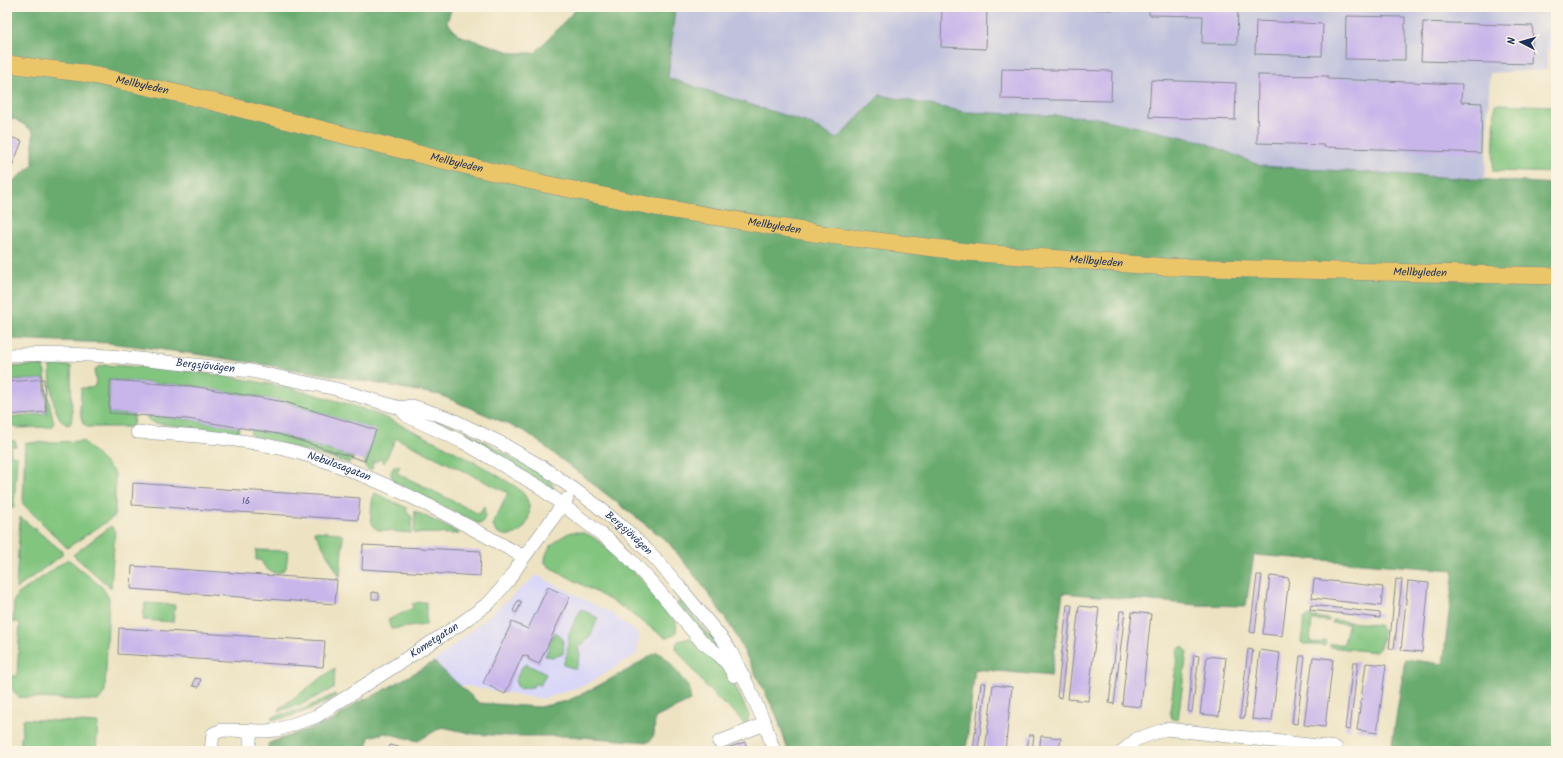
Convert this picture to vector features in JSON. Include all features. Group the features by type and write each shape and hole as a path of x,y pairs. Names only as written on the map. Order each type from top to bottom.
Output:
{"main road":[{"name":"Mellbyleden","path":"7,64 82,73 135,84 545,184 656,207 821,234 967,252 1168,267 1556,276"}],"street":[{"name":"Bergsjövägen","path":"7,355 67,354 110,356 251,371 336,389 400,408 412,406 451,419 501,443 544,468 573,489 626,530 654,557 723,640 731,652 749,688 762,726 768,751"},
{"name":"Bergsjövägen","path":"400,408 406,416 463,442 538,486 609,540 630,559 701,641 719,655 728,665 762,726 774,751"},
{"name":"Nebulosagatan","path":"137,432 183,435 253,443 313,457 389,486 524,557"},
{"name":"Kometgatan","path":"211,751 213,734 222,730 277,730 317,716 341,702 460,624 490,602 508,580 573,489"},
{"path":"719,742 762,726"},
{"path":"1123,751 1137,740 1166,729 1336,748"},
{"path":"250,730 250,751"}],"shaded area":[{"path":"675,7 1548,7 1547,70 1490,73 1485,179 1261,166 1201,141 1092,117 965,112 880,95 837,139 808,123 668,78"},
{"path":"1548,7 1556,7 1556,50 1547,50"},
{"path":"537,575 609,612 639,634 637,654 587,684 543,699 460,685 434,662"}],"green space":[{"path":"7,7 452,7 447,22 458,35 514,53 535,53 578,7 675,7 668,78 808,123 837,139 880,95 965,112 1092,117 1201,141 1261,166 1556,184 1556,751 1391,751 1405,659 1443,664 1454,570 1254,555 1246,606 1197,605 1063,593 1051,676 975,669 966,751 788,751 777,716 733,630 706,590 668,542 526,432 440,395 324,374 196,354 110,343 7,339 7,186 33,165 33,131 15,119 7,118"},
{"path":"1495,104 1556,106 1556,173 1493,171"},
{"path":"42,365 45,372 47,392 54,423 51,427 18,428 9,423 7,417 47,413 45,379 7,381 7,367"},
{"path":"50,365 71,366 72,417 71,423 68,425 58,416 55,408 51,389"},
{"path":"105,365 205,373 237,378 302,391 373,413 448,448 516,487 524,495 529,504 527,522 522,530 514,534 505,535 495,531 493,524 508,493 396,438 384,463 381,459 372,463 373,467 371,470 368,470 365,466 365,461 375,430 285,402 192,386 110,380 109,413 134,415 133,425 130,427 87,427 82,420 81,415 81,388 91,388 95,386 96,379 94,374 99,366"},
{"path":"408,410 461,430 494,447 543,475 550,481 555,490"},
{"path":"147,416 188,419 239,427 238,433 235,433 154,423 148,420"},
{"path":"251,429 278,434 354,458 349,463 254,437 251,435"},
{"path":"7,440 15,441 17,446 11,447 11,455 17,456 14,507 11,509 7,509"},
{"path":"83,441 115,473 115,516 67,548 23,504 25,443"},
{"path":"399,465 400,466 397,473 479,514 484,506 485,516 482,523 477,523 394,482 391,477 391,472 392,469"},
{"path":"375,493 407,508 406,511 412,517 411,533 378,530 372,524 371,515 373,496"},
{"path":"415,511 459,533 459,534 414,533"},
{"path":"20,517 62,551 62,555 16,589"},
{"path":"111,526 115,530 111,588 73,555"},
{"path":"314,531 339,533 343,536 340,577"},
{"path":"571,532 584,533 598,540 636,574 661,600 675,620 676,630 674,635 666,638 617,604 545,563 545,558 549,548 561,537"},
{"path":"256,550 288,551 286,568 279,573 268,570 261,560 256,560"},
{"path":"68,559 102,587 109,598 105,692 98,701 18,697 13,690 10,679 10,676 17,676 20,622 13,622 14,601 17,595"},
{"path":"681,601 706,632 723,647 723,654 705,640 677,603"},
{"path":"426,602 426,625 391,629 388,620 413,608 412,604"},
{"path":"145,603 175,605 173,622 143,620"},
{"path":"581,609 598,618 590,637 578,648 580,656 576,669 563,665 567,654 569,633"},
{"path":"1308,616 1329,619 1329,621 1312,620 1310,642 1322,643 1323,641 1326,641 1325,646 1304,644 1301,642 1304,619"},
{"path":"1333,620 1379,625 1382,631 1380,647 1375,652 1330,647 1330,644 1344,644 1348,624 1332,623"},
{"path":"555,632 560,636 563,642 563,654 554,657 545,656 550,645 549,644"},
{"path":"690,638 728,671 749,715 745,726 738,716 710,691 677,650 676,647 678,641"},
{"path":"1181,647 1187,651 1178,720 1172,719 1170,711 1178,650"},
{"path":"657,652 667,659 690,689 690,701 655,718 654,735 649,742 566,736 508,736 474,734 442,727 418,741 385,733 369,737 367,751 267,751 269,743 332,721 358,702 375,695 434,662 479,703 539,707 567,701 626,671"},
{"path":"526,664 546,674 540,686 535,683 533,687 519,689 515,681 522,667"},
{"path":"335,668 334,688 302,704 279,711 280,708"},
{"path":"335,694 336,696 333,698 303,712 271,720 272,717 303,709"},
{"path":"23,719 98,723 96,751 20,751"}],"building":[{"path":"942,7 987,7 986,49 941,47"},
{"path":"1114,7 1114,10 1070,8"},
{"path":"1149,7 1238,7 1237,44 1202,43 1203,16 1149,15"},
{"path":"1346,16 1405,17 1405,60 1345,59"},
{"path":"1256,21 1323,24 1322,56 1255,54"},
{"path":"1423,22 1533,26 1531,64 1421,61"},
{"path":"1002,69 1112,71 1111,101 1001,99"},
{"path":"1258,75 1328,76 1328,79 1462,84 1461,102 1482,103 1481,153 1257,143"},
{"path":"1151,80 1236,83 1235,120 1149,117"},
{"path":"7,136 22,141 10,172 7,170"},
{"path":"44,379 46,412 7,415 7,382"},
{"path":"110,380 192,386 285,402 376,430 365,461 278,434 188,419 109,413"},
{"path":"133,483 360,498 358,520 132,505"},
{"path":"363,545 481,551 480,576 362,569"},
{"path":"132,566 337,580 335,604 131,589"},
{"path":"1257,575 1262,575 1255,633 1250,632"},
{"path":"1270,576 1289,578 1282,636 1263,634"},
{"path":"1314,579 1383,587 1381,606 1312,598"},
{"path":"1396,579 1402,580 1394,649 1389,649"},
{"path":"1408,581 1429,583 1422,652 1401,650"},
{"path":"548,587 570,597 539,664 523,655 505,694 483,683 512,622 528,629"},
{"path":"372,592 379,593 379,599 372,599"},
{"path":"518,600 522,602 516,613 513,611"},
{"path":"1067,605 1072,605 1061,698 1057,697"},
{"path":"1311,605 1380,613 1380,618 1310,610"},
{"path":"1079,606 1099,608 1088,701 1068,699"},
{"path":"1120,611 1125,611 1114,704 1109,703"},
{"path":"1132,612 1151,614 1141,707 1122,705"},
{"path":"119,628 325,641 323,667 118,654"},
{"path":"1248,649 1253,650 1244,718 1240,718"},
{"path":"1260,650 1280,653 1272,721 1252,719"},
{"path":"1194,655 1199,656 1192,712 1188,712"},
{"path":"1207,656 1226,658 1219,716 1200,714"},
{"path":"1300,656 1305,656 1297,724 1292,723"},
{"path":"1313,657 1333,659 1325,727 1304,725"},
{"path":"1353,662 1358,662 1350,730 1345,729"},
{"path":"1366,663 1386,665 1377,733 1357,730"},
{"path":"195,678 201,679 199,687 193,686"},
{"path":"981,683 986,683 978,751 973,751"},
{"path":"993,685 1012,687 1005,751 985,751"},
{"path":"1029,735 1034,735 1032,751 1027,751"},
{"path":"1041,736 1061,738 1059,751 1039,751"},
{"path":"745,742 748,751 728,751 727,748"},
{"path":"390,745 412,750 412,751 388,751"}]}
